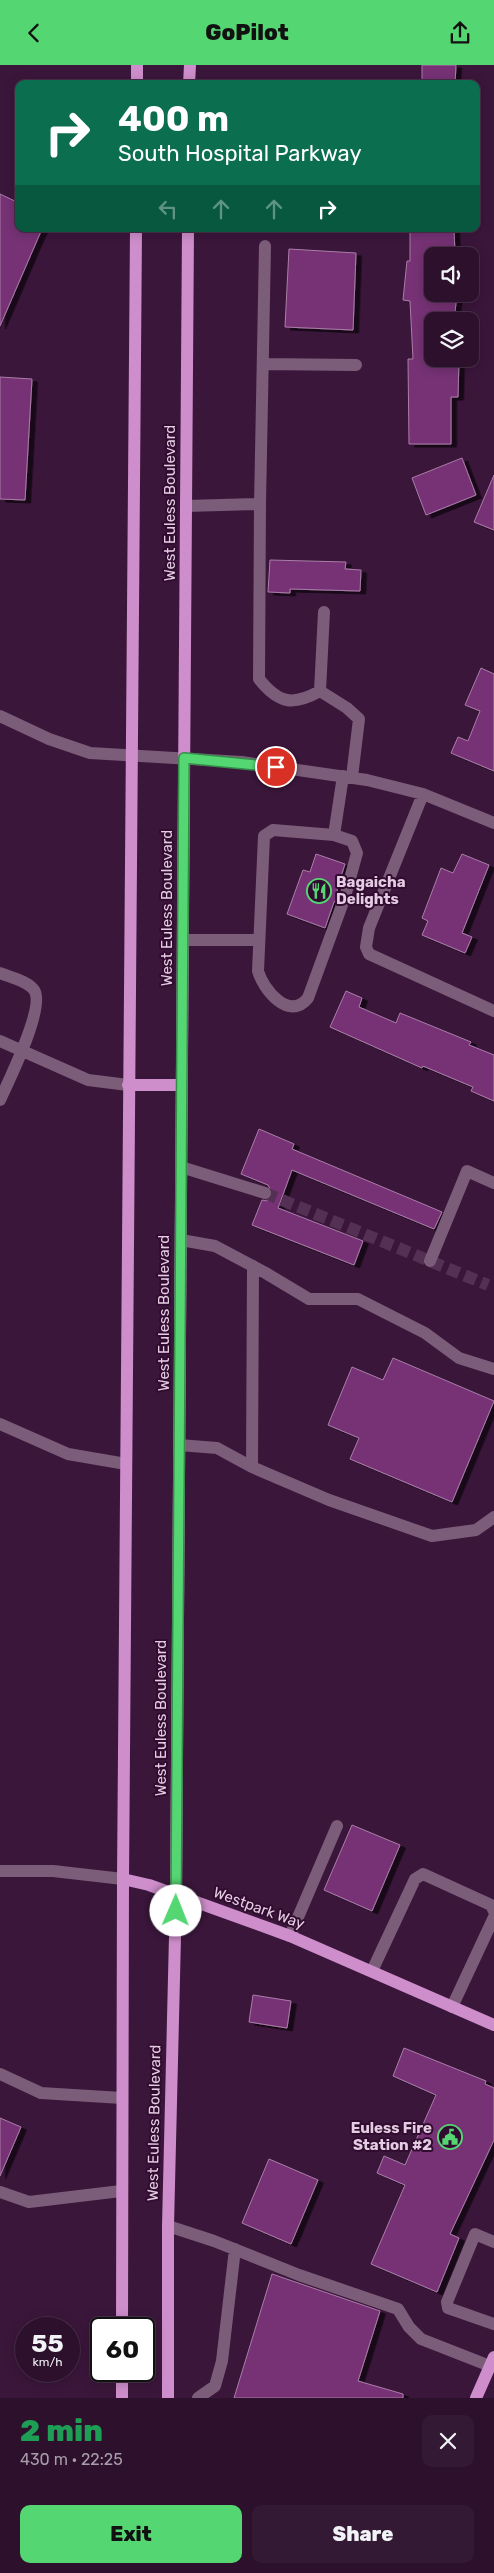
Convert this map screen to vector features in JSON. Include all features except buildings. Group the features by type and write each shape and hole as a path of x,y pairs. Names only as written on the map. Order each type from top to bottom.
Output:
{"main road":[{"path":"137,65 137,80"},
{"path":"189,80 190,65"},
{"path":"122,2317 121,2191 128,1085 136,232"},
{"name":"West Euless Boulevard","path":"168,2398 168,2226 176,1895 188,232"},
{"path":"128,1085 182,1085"},
{"name":"Westpark Way","path":"123,1879 176,1895 290,1936 494,2025"},
{"path":"476,2398 492,2362"},
{"path":"122,2382 122,2398"}],"street":[{"path":"265,246 259,679 266,688 281,699 302,701 320,691"},
{"path":"263,364 356,365"},
{"path":"186,506 260,505"},
{"path":"320,691 324,612"},
{"path":"320,691 347,708 359,719 334,835"},
{"path":"0,716 49,739 90,753 131,757 242,762 348,777 422,794 494,823"},
{"path":"422,794 369,928 366,947 369,954 494,1011"},
{"path":"342,905 304,1003 294,1006 281,1002 264,988 258,971 264,836 273,830 348,838 356,846 357,853 346,893"},
{"path":"183,940 259,940"},
{"path":"0,973 28,985 35,991 38,1000 22,1051 0,1100"},
{"path":"0,1041 88,1080 128,1085"},
{"path":"181,1167 265,1193"},
{"path":"430,1261 467,1171 494,1183"},
{"path":"181,1240 215,1247 253,1266 309,1299 358,1299 426,1333 459,1358 494,1369"},
{"path":"252,1467 253,1266"},
{"path":"0,1424 68,1454 126,1464"},
{"path":"180,1445 217,1448 252,1467 330,1500 432,1536 476,1529 494,1517"},
{"path":"290,1936 337,1826"},
{"name":"Westpark Way","path":"0,1871 53,1871 123,1879"},
{"path":"372,1971 415,1879 423,1873 491,1905 494,1911"},
{"path":"452,2007 494,1917"},
{"path":"0,2074 41,2093 122,2098"},
{"path":"0,2192 29,2202 121,2191"},
{"path":"168,2226 235,2249 299,2275 398,2309 409,2327 422,2339 492,2362"},
{"path":"494,2242 475,2234 447,2302 448,2308 494,2324"},
{"path":"198,2398 215,2385 222,2361 235,2249"}],"tunnel":[{"path":"265,1193 488,1285"}],"place":[{"name":"Bagaicha Delights","path":"319,891"},
{"name":"Euless Fire Station #2","path":"450,2137"}],"route":[{"path":"176,1911 184,758 242,762 276,767"}]}
